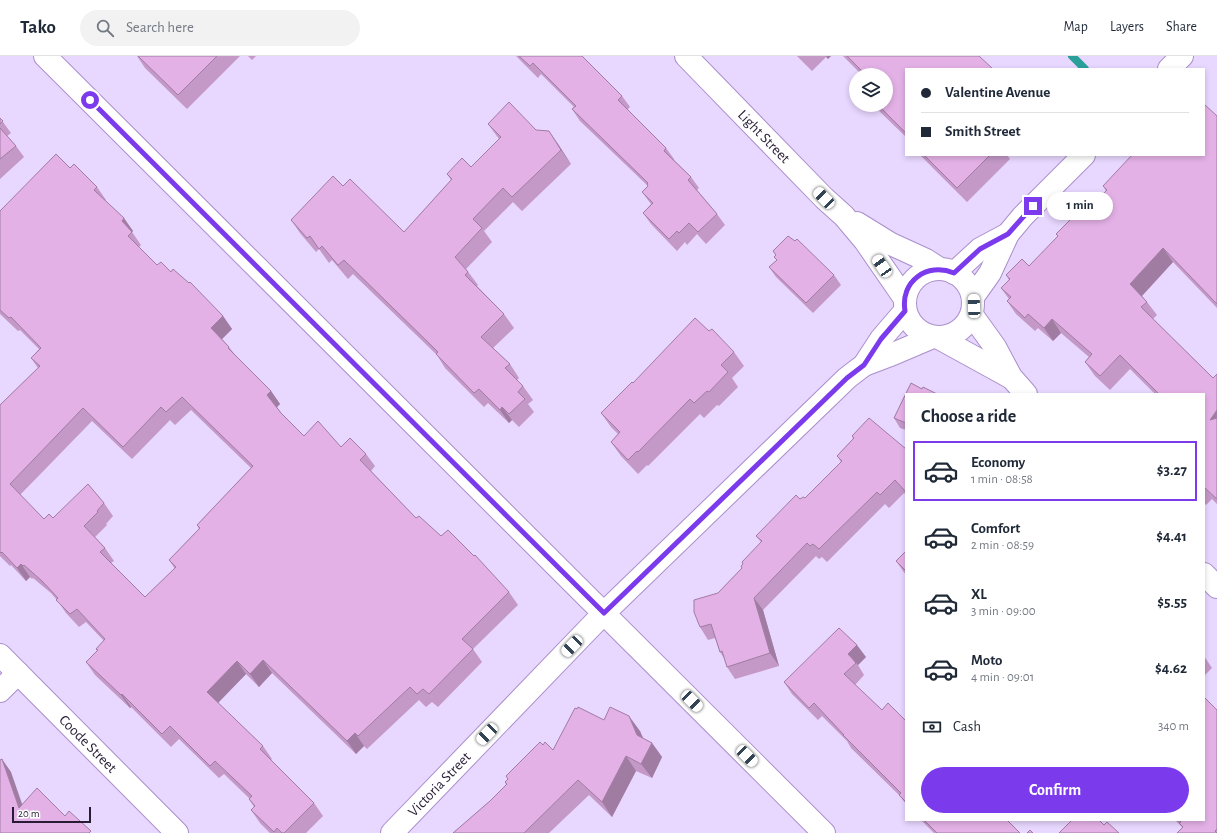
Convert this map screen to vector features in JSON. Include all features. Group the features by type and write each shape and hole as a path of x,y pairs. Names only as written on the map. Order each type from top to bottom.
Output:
{"street":[{"path":"45,56 824,833"},
{"name":"Light Street","path":"686,56 824,198 844,216 865,241 905,305"},
{"path":"1170,68 1182,56"},
{"path":"936,338 950,336 959,332 967,324 972,306 990,273 1008,234 1023,216 1083,156"},
{"name":"Light Street","path":"844,216 891,244 947,271"},
{"path":"947,271 980,249 1008,234"},
{"path":"1011,377 936,338 924,334 915,328 909,321 905,305 908,289 913,281 921,274 930,270 947,271 966,283 972,306 994,347 1011,377 1025,393"},
{"name":"Victoria Street","path":"392,833 604,613 842,384 864,365 905,305"},
{"name":"Victoria Street","path":"864,365 936,338"},
{"path":"1205,575 1217,587"},
{"name":"Coode Street","path":"0,655 177,833"},
{"path":"0,691 18,673"}],"building":[{"path":"138,56 217,56 178,95"},
{"path":"519,56 582,56 622,96 618,100 666,148 664,151 691,177 688,180 717,214 698,232 689,223 679,233 677,231 669,239 643,213 653,203 642,192 648,186 648,183 572,109 576,106 533,63 530,66"},
{"path":"847,56 979,56 992,68 905,68 905,132 885,112 893,112 893,68 859,68"},
{"path":"509,102 536,130 549,131 561,150 512,197 503,188 473,219 482,228 455,257 468,272 465,275 504,314 481,337 510,364 505,368 523,386 518,392 525,399 509,414 502,407 500,410 479,389 474,393 436,354 438,352 344,260 338,265 322,246 319,249 310,236 307,238 291,220 333,176 343,186 350,179 404,232 452,179 447,174 462,158 471,167 501,137 488,124"},
{"path":"1205,105 1217,116 1217,304 1163,248 1130,284 1147,302 1141,307 1213,378 1217,374 1217,410 1210,420 1217,418 1217,499 1205,488 1205,393 1158,393 1120,355 1100,376 1085,362 1092,354 1052,319 1044,328 1028,314 1025,318 1007,301 1011,297 1001,288 1010,279 1006,275 1022,259 1029,266 1058,236 1056,234 1075,215 1078,218 1107,190 1103,186 1131,156 1205,156"},
{"path":"0,128 16,146 0,159"},
{"path":"56,154 70,168 74,164 97,187 94,190 124,218 122,221 132,232 128,236 157,265 161,262 171,272 173,269 189,283 190,282 223,316 211,328 229,347 228,348 271,391 267,395 281,413 304,436 318,421 341,447 350,438 366,454 360,460 416,518 419,516 441,536 448,530 474,556 475,555 509,592 462,639 473,649 429,694 423,689 417,694 410,687 358,736 355,733 347,741 263,660 250,674 237,661 207,692 263,746 260,749 314,803 284,833 277,828 274,832 251,810 255,806 249,799 252,796 215,761 210,766 170,726 162,734 122,694 121,695 86,662 98,650 96,649 105,639 77,609 70,614 56,600 58,598 24,565 23,566 21,564 17,568 2,552 0,552 0,405 40,366 31,358 41,348 11,317 9,318 0,310 0,211","holes":["182,397 253,466 197,525 200,528 169,560 176,567 145,597 100,552 105,548 84,526 98,512 97,511 104,503 88,484 53,518 49,514 44,519 10,484 83,408 123,447 161,407 166,412"]},
{"path":"925,156 989,156 957,188"},
{"path":"788,236 795,241 797,239 834,275 806,303 769,267 777,260 774,257 776,255 773,251"},
{"path":"695,318 709,331 712,329 734,352 721,365 728,372 709,392 707,391 694,403 690,399 638,452 637,451 628,460 611,442 620,432 601,413 632,382 633,383"},
{"path":"911,383 922,389 923,387 935,393 906,393"},
{"path":"905,395 905,423 894,418"},
{"path":"869,418 905,448 905,491 895,480 880,495 877,492 819,549 813,544 810,546 807,543 754,598 770,653 727,667 722,651 720,652 711,624 700,627 694,612 694,600 718,593 742,568 742,562 762,541 756,536 796,495 800,499 803,497 805,498 842,461 837,456 854,438 852,436"},
{"path":"905,552 905,570 896,561"},
{"path":"839,628 857,645 848,654 856,663 844,674 882,710 888,703 905,720 905,801 899,795 901,793 843,735 814,703 809,708 784,682"},
{"path":"1205,698 1217,710 1217,829 1215,831 1217,833 1177,833 1183,827 1179,823 1181,822 1180,821 1205,821"},
{"path":"578,707 604,720 610,707 629,716 637,735 652,743 641,764 626,756 602,802 578,780 524,833 453,833 507,784 505,782 508,779 506,776 540,742 543,745 545,742 553,750 575,708 577,709"},
{"path":"2,759 19,808 37,788 65,816 69,811 91,831 89,833 0,833 0,760"},
{"path":"925,821 1008,821 1020,833 937,833"},
{"path":"1071,821 1100,821 1104,825 1107,822 1119,833 1059,833"}],"waterway":[{"path":"1072,56 1084,68"}],"route":[{"path":"90,100 604,613 847,378 864,365 881,339 905,311 904,299 913,281 921,274 930,270 940,269 948,270 954,273 980,249 1008,234 1033,206"}]}
